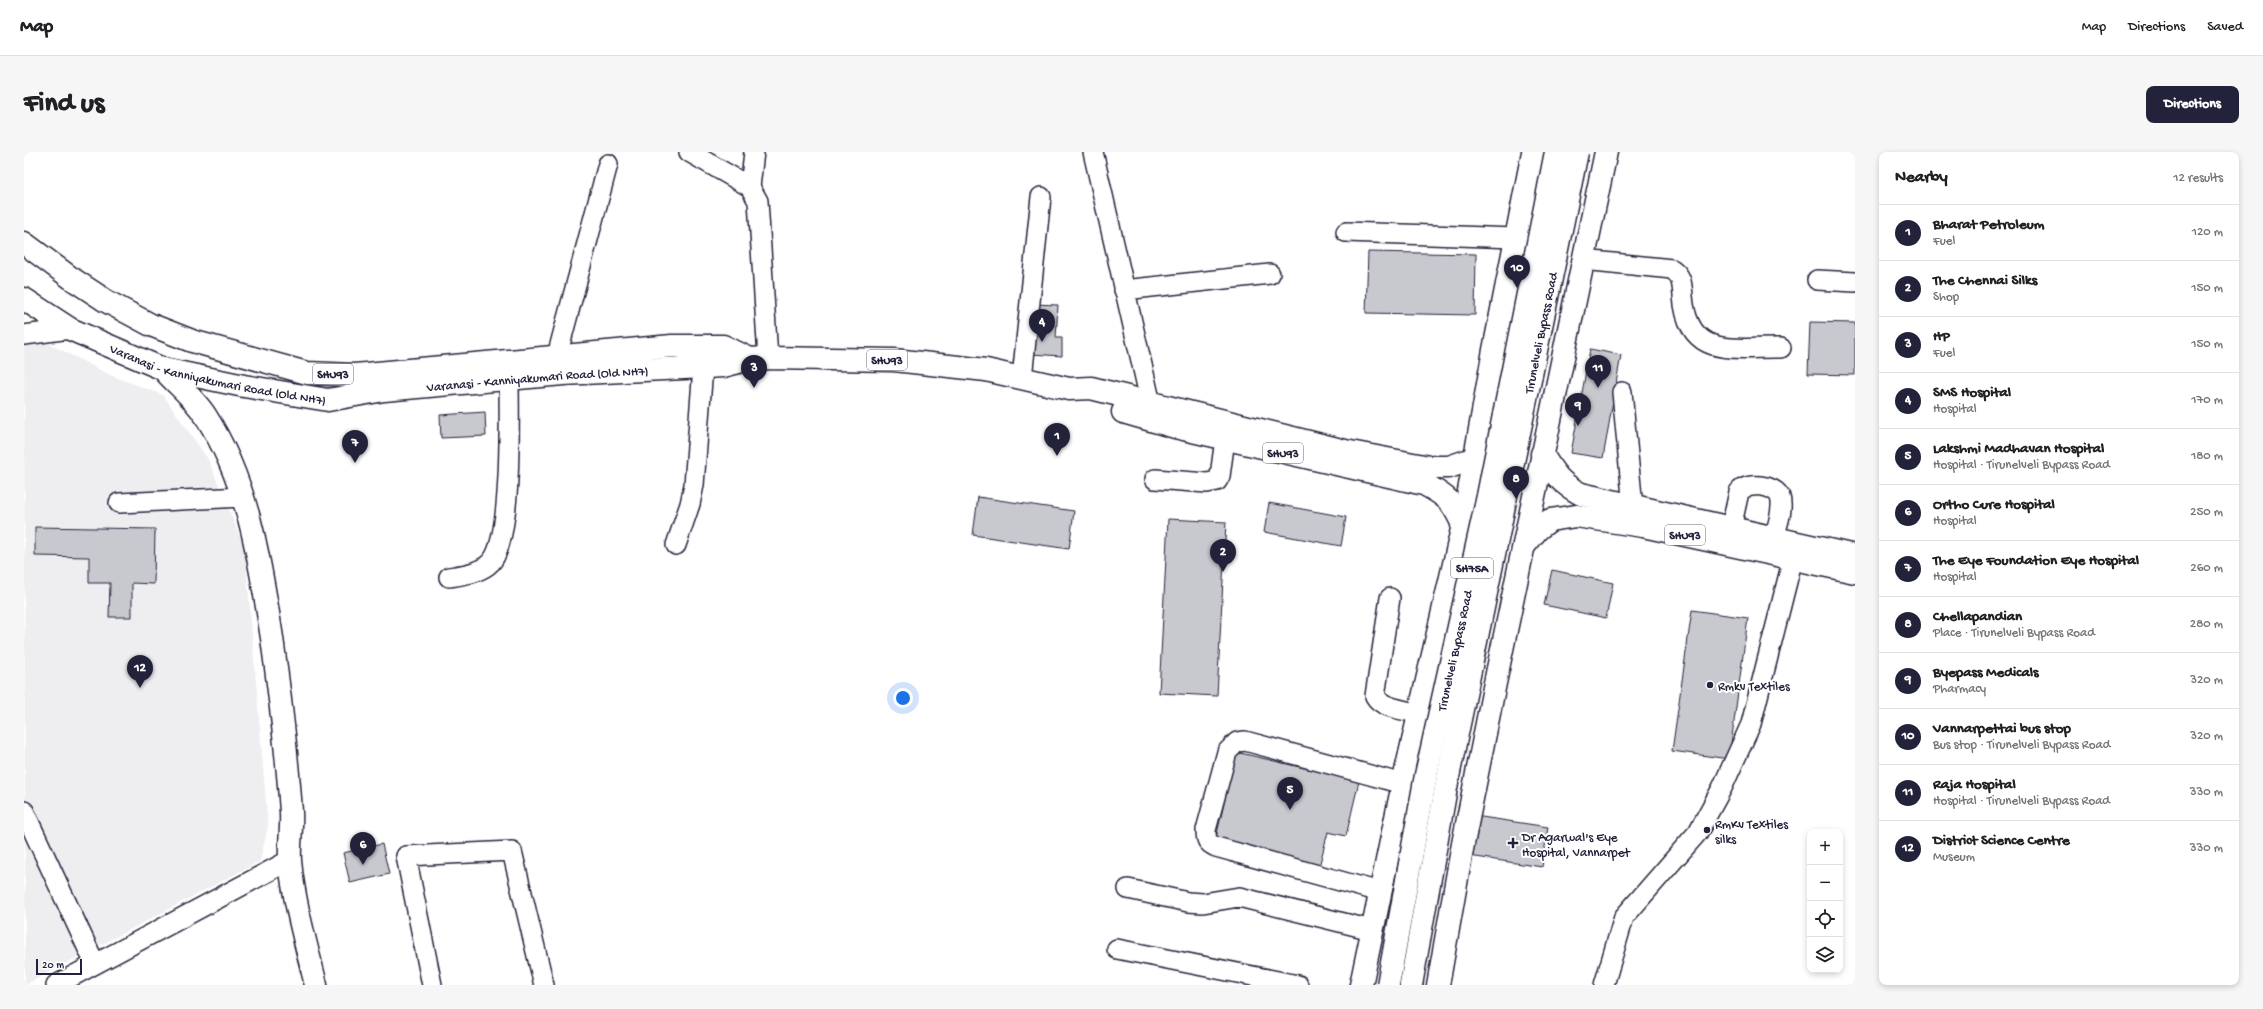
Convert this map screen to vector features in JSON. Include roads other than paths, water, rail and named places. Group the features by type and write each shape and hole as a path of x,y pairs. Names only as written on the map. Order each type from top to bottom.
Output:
{"main road":[{"path":"1361,985 1403,784 1463,525 1515,238 1533,152"},
{"name":"Tirunelveli Bypass Road","path":"1388,985 1426,775 1488,496 1556,152"},
{"name":"Tirunelveli Bypass Road","path":"1411,985 1447,782 1577,152"},
{"path":"1438,985 1466,828 1560,365 1606,152"},
{"name":"Varanasi - Kanniyakumari Road (Old NH7)","path":"24,243 71,278 151,325 192,341 307,373 355,375 672,346 723,346 759,358"},
{"name":"Varanasi - Kanniyakumari Road (Old NH7)","path":"24,299 70,329 163,369 244,386 328,400 384,390 509,379 724,366 759,358 894,360 986,370 1069,389 1091,388 1345,451 1429,467 1449,467 1475,458"},
{"path":"1494,350 1501,338 1510,333 1532,337 1553,343 1558,351 1560,365"},
{"path":"163,369 204,414 217,437 244,496 254,536 280,695 291,815 290,860 295,897 316,985"},
{"name":"Varanasi - Kanniyakumari Road (Old NH7)","path":"1069,389 1086,400 1175,427 1424,484 1441,493 1453,504 1463,525"},
{"name":"SHU93","path":"1542,454 1553,473 1565,485 1581,494 1633,507 1855,556"},
{"name":"SHU93","path":"1524,546 1538,530 1550,520 1576,516 1643,526 1855,572"},
{"path":"1446,599 1454,625 1487,632 1502,622 1511,606"}],"street":[{"path":"689,152 750,187 758,200 761,220 759,358"},
{"path":"750,187 754,152"},
{"path":"1093,152 1151,404"},
{"path":"558,356 586,241 608,164"},
{"path":"1022,378 1041,198"},
{"path":"1346,232 1515,238"},
{"path":"1583,260 1672,269 1678,273 1682,281 1686,317 1694,331 1704,342 1718,347 1781,348"},
{"path":"1124,290 1270,274"},
{"path":"1817,280 1855,282"},
{"path":"24,335 70,329"},
{"path":"676,544 690,504 694,486 702,367"},
{"path":"449,578 475,572 491,563 499,548 507,488 510,435 509,379"},
{"path":"1622,392 1633,507"},
{"path":"1155,479 1207,483 1217,481 1220,476 1225,439"},
{"path":"1731,528 1739,492 1742,488 1746,485 1768,488 1776,491 1780,498 1781,506 1774,538"},
{"path":"118,503 244,496"},
{"path":"1604,985 1624,917 1698,832 1722,788 1751,724 1793,558"},
{"path":"1390,598 1375,696 1378,701 1384,704 1420,714"},
{"path":"1380,892 1216,847 1208,844 1206,839 1206,830 1227,752 1237,742 1245,741 1403,784"},
{"path":"24,811 95,964"},
{"path":"432,985 406,856 512,851 544,985"},
{"path":"56,985 290,860"},
{"path":"1128,889 1188,902 1245,898 1372,930"},
{"path":"1117,949 1298,985"}],"place":[{"name":"Vannarpettai bus stop","path":"1517,288"},
{"name":"SMS Hospital","path":"1042,342"},
{"name":"HP","path":"754,388"},
{"name":"Raja Hospital","path":"1598,388"},
{"name":"Byepass Medicals","path":"1578,426"},
{"name":"Bharat Petroleum","path":"1057,456"},
{"name":"The Eye Foundation Eye Hospital","path":"355,463"},
{"name":"Chellapandian","path":"1516,499"},
{"name":"The Chennai Silks","path":"1223,572"},
{"name":"Rmkv Textiles","path":"1710,685"},
{"name":"District Science Centre","path":"140,688"},
{"name":"Lakshmi Madhavan Hospital","path":"1290,810"},
{"name":"RmKv Textiles silks","path":"1707,830"},
{"name":"Dr Agarwal's Eye Hospital, Vannarpet","path":"1513,843"},
{"name":"Ortho Cure Hospital","path":"363,865"}]}
